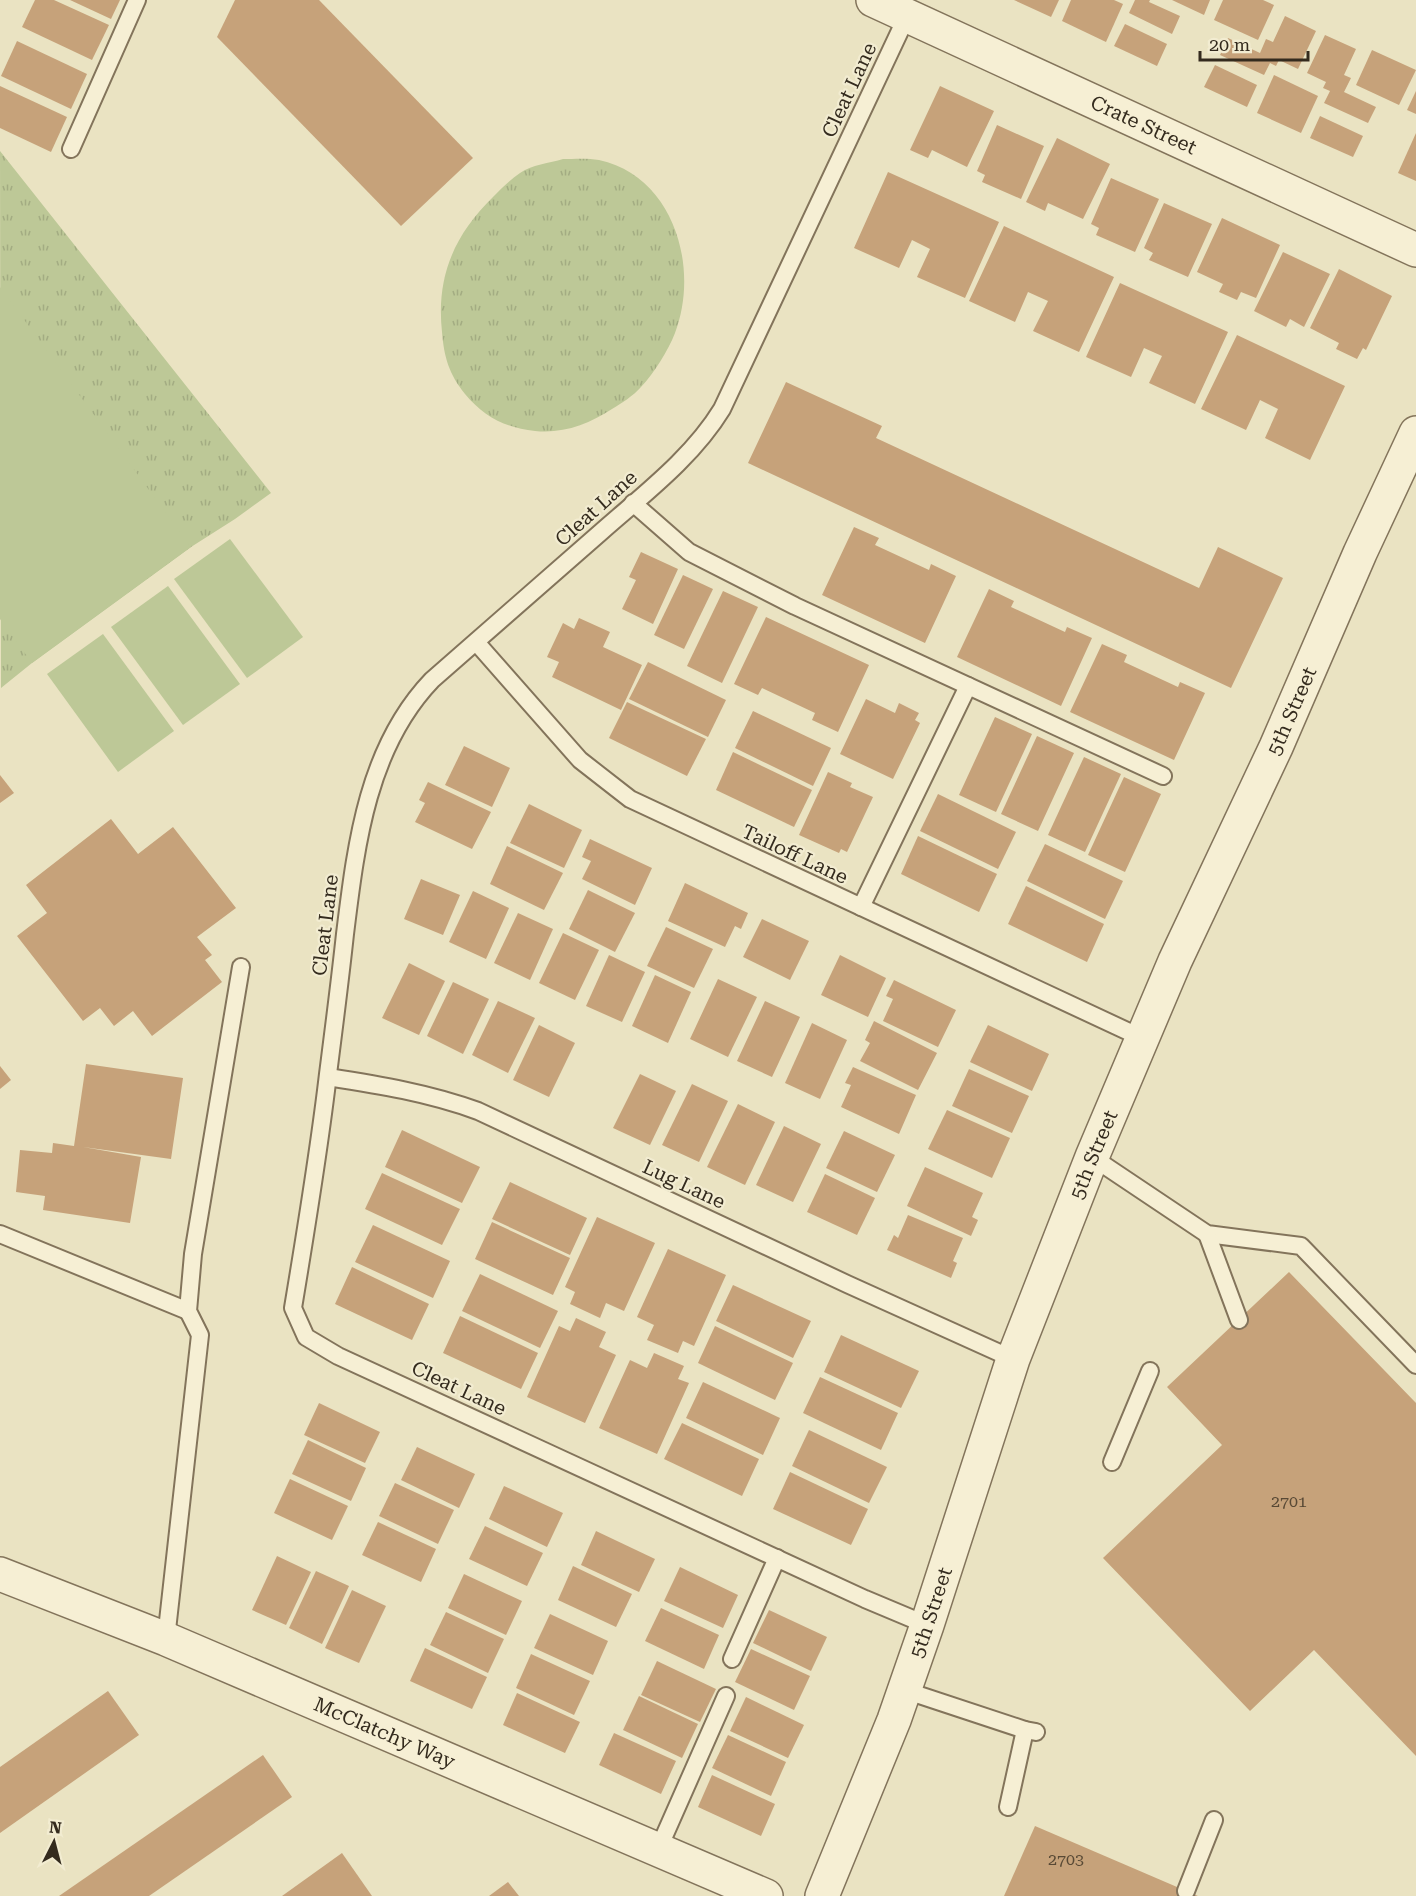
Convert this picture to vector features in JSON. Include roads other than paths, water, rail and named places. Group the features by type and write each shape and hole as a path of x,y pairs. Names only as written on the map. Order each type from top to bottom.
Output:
{"street":[{"name":"Crate Street","path":"873,0 1416,250"},
{"name":"5th Street","path":"822,1896 904,1690 1013,1359 1092,1157 1174,961 1276,747 1360,553 1416,433"},
{"name":"McClatchy Way","path":"0,1574 166,1639 766,1896"}],"lane":[{"path":"71,149 137,0"},
{"name":"Cleat Lane","path":"907,16 722,409 698,444 432,680 414,700 393,735 371,787 357,843 328,1077 293,1308 306,1337 338,1356 927,1625"},
{"path":"633,504 689,552 795,606 1163,776"},
{"name":"Tailoff Lane","path":"476,642 561,741 580,760 621,792 664,816 1142,1038"},
{"path":"861,907 968,686"},
{"path":"166,1639 200,1335 188,1311 193,1254 241,968"},
{"name":"Lug Lane","path":"328,1077 437,1097 478,1111 1013,1359"},
{"path":"1092,1157 1207,1234 1301,1246 1416,1365"},
{"path":"0,1234 188,1311"},
{"path":"1207,1234 1239,1320"},
{"path":"1112,1462 1150,1371"},
{"path":"732,1659 777,1558"},
{"path":"904,1690 1030,1731 1008,1807"},
{"path":"658,1850 726,1696"},
{"path":"1186,1891 1214,1820"}]}
